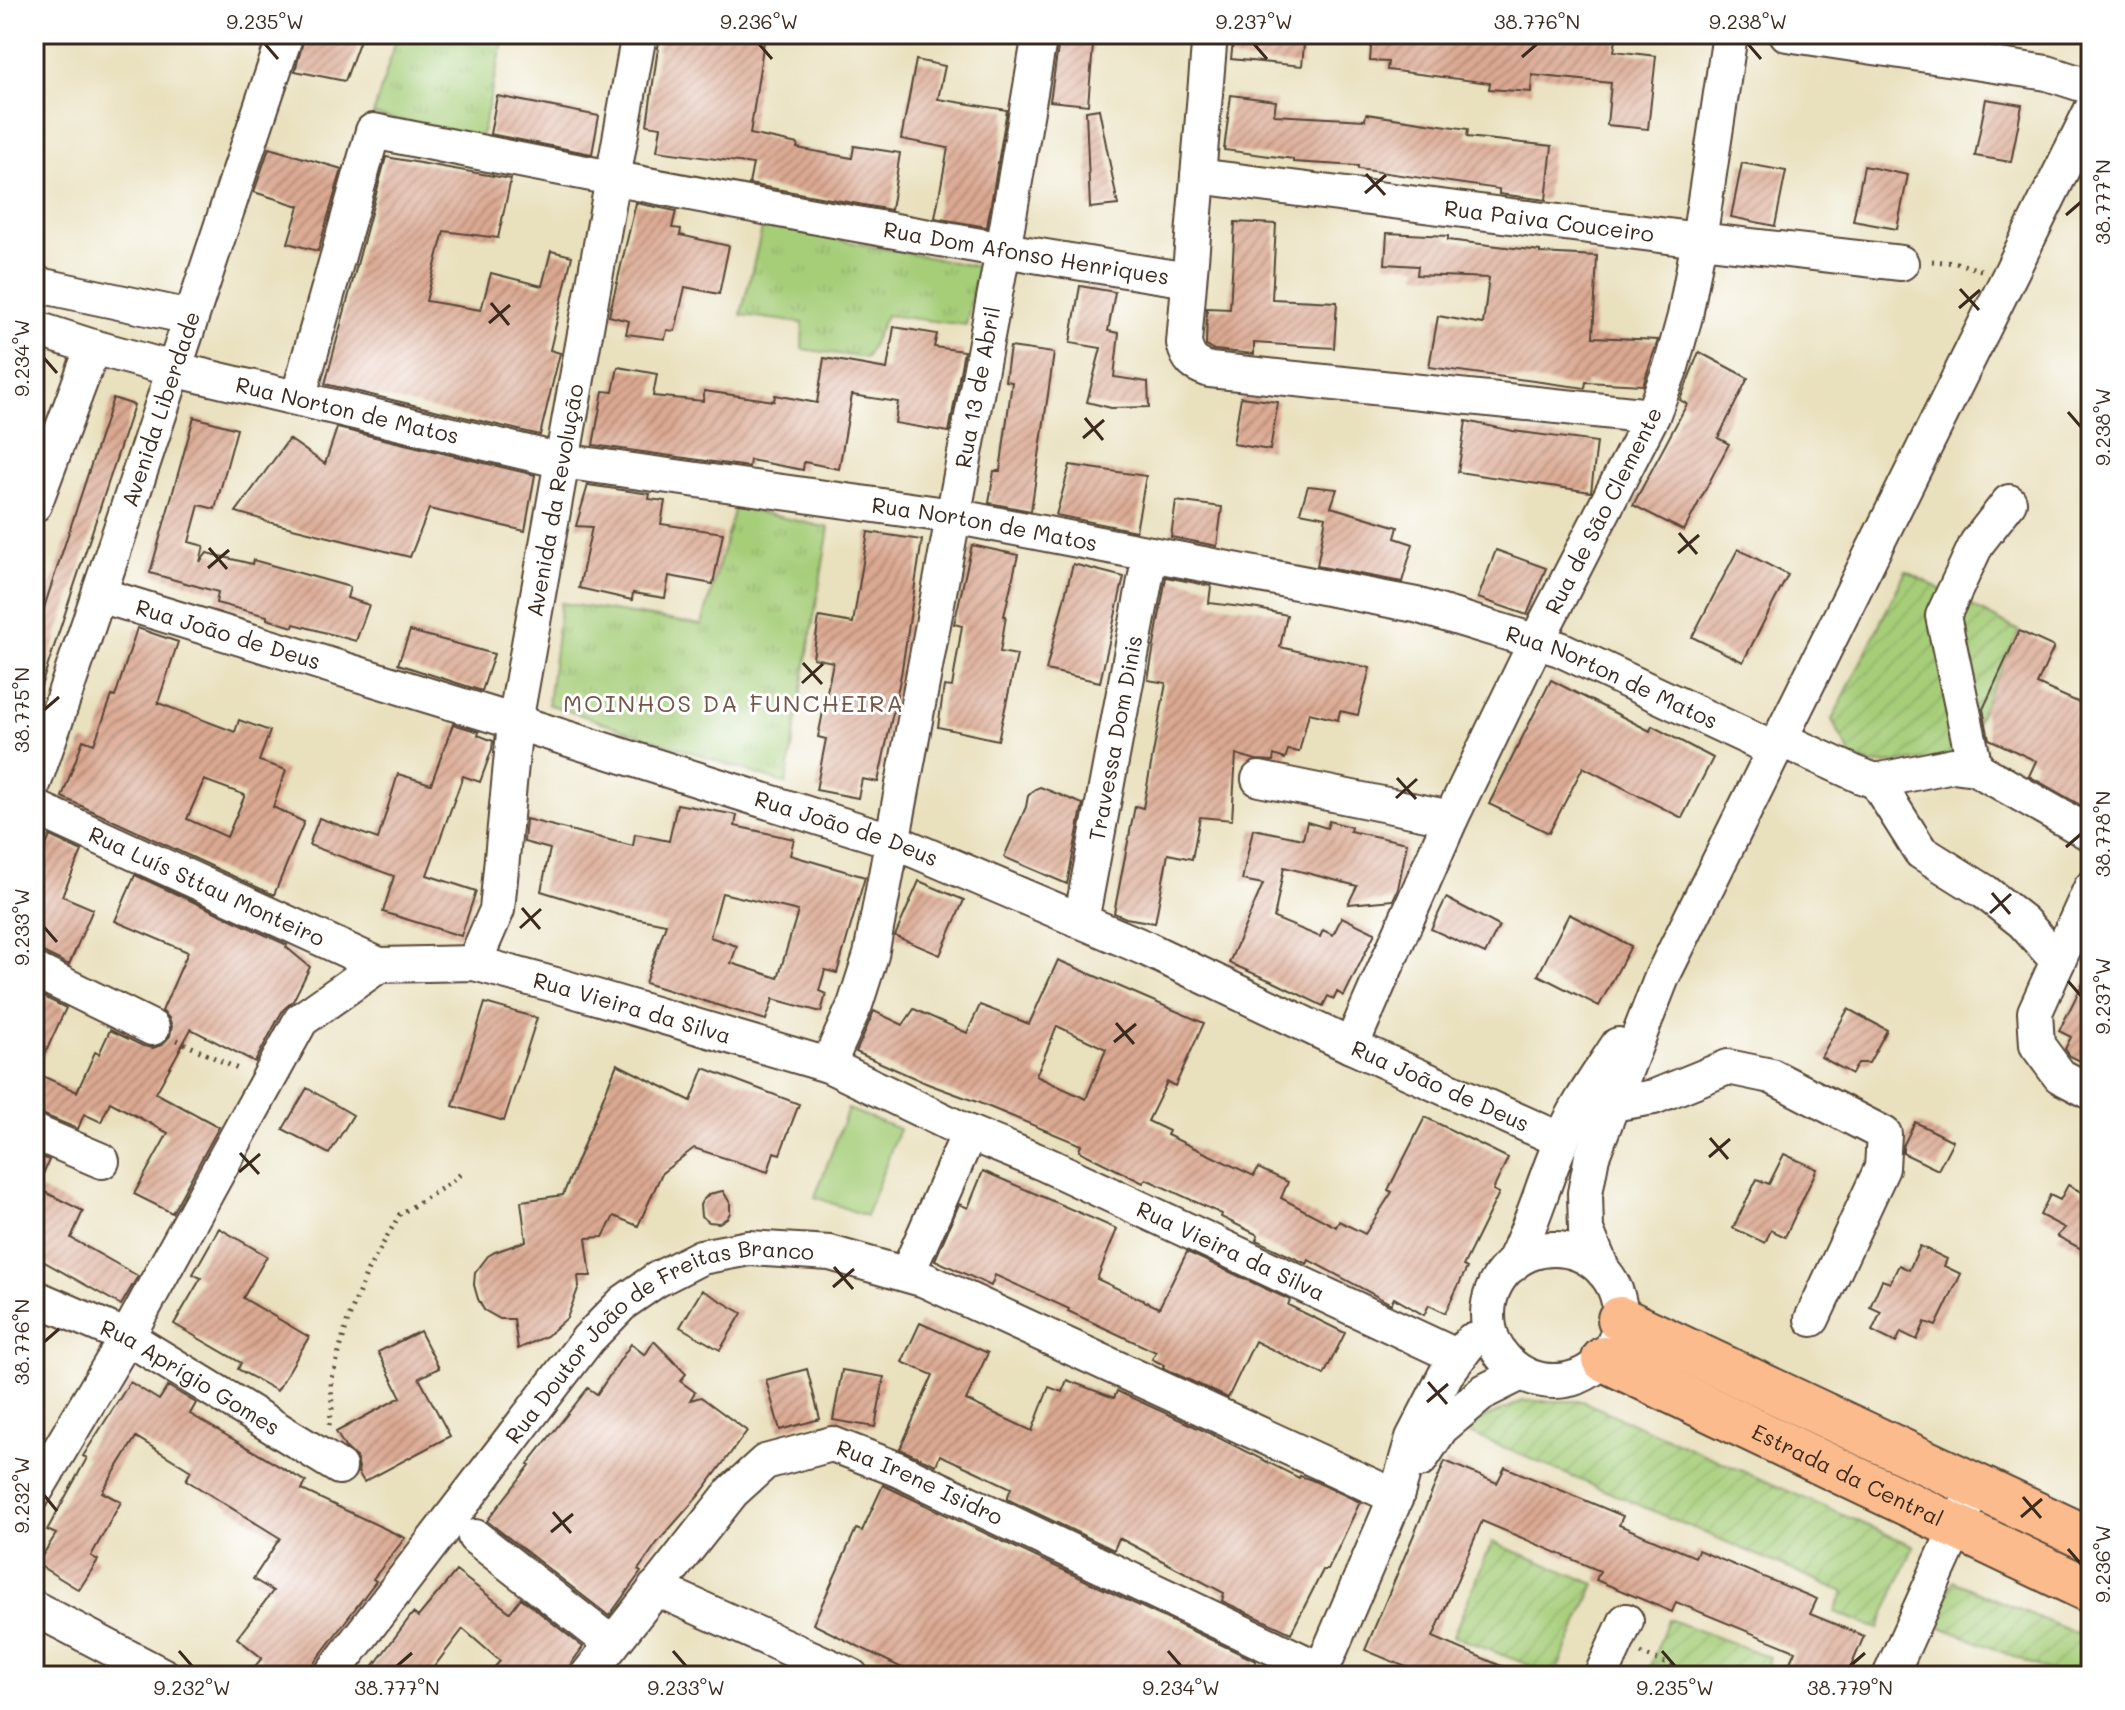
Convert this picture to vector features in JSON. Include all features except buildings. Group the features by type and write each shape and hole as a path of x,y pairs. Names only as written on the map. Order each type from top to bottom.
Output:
{"main road":[{"name":"Estrada da Central","path":"1620,1319 2091,1540"},
{"name":"Estrada da Central","path":"1604,1359 2091,1591"}],"street":[{"name":"Avenida Liberdade","path":"34,782 100,595 286,34"},
{"name":"Avenida da Revolução","path":"474,963 497,910 515,722 639,34"},
{"name":"Rua 13 de Abril","path":"828,1065 855,1005 871,955 1003,251 1040,34"},
{"path":"1189,280 1210,34"},
{"name":"Rua de São Clemente","path":"1351,1046 1451,818 1536,642 1652,416 1671,367 1685,316 1699,240 1730,34"},
{"path":"1787,34 2047,73 2091,87"},
{"path":"1662,977 1561,1140 1525,1241 1490,1299 1491,1335 1498,1350 1521,1373 1542,1380 1565,1381 1586,1373 1604,1359 1616,1341 1620,1319 1617,1293 1603,1271 1586,1230 1585,1193 1592,1156 1612,1104 1662,977 2091,111"},
{"name":"Rua Dom Afonso Henriques","path":"298,398 373,131 1003,251 1189,280 1184,343 1186,354 1197,366 1210,370 1652,416"},
{"name":"Rua Paiva Couceiro","path":"1198,176 1901,263"},
{"path":"34,284 190,317"},
{"name":"Rua Norton de Matos","path":"34,328 173,369 562,461 953,516 1416,605 1560,649 1777,744 1876,781"},
{"path":"34,505 46,432 93,347"},
{"path":"1975,768 1943,616 1977,543 2009,502"},
{"name":"Travessa Dom Dinis","path":"1081,921 1150,554"},
{"name":"Rua João de Deus","path":"100,595 893,841 1147,949 1351,1046 1561,1140"},
{"path":"2058,961 2014,914 1921,852 1876,781 1953,765 1975,768 2091,834"},
{"path":"1259,779 1451,818"},
{"name":"Rua Luís Sttau Monteiro","path":"34,807 379,965"},
{"path":"2091,888 2035,1012 2037,1045 2060,1076 2091,1092"},
{"path":"319,937 332,998"},
{"name":"Rua Vieira da Silva","path":"379,965 474,963 828,1065 969,1133 1045,1164 1458,1357"},
{"path":"34,1493 127,1337 301,1020 379,965"},
{"path":"34,970 152,1028"},
{"path":"1612,1104 1654,1097 1728,1067 1771,1076 1884,1134 1882,1168 1812,1319"},
{"path":"34,1132 102,1161"},
{"path":"907,1274 969,1133"},
{"name":"Rua Doutor João de Freitas Branco","path":"330,1676 588,1339 624,1302 656,1280 701,1257 749,1248 830,1253 907,1274 1396,1497"},
{"path":"1512,1265 1542,1250 1559,1249 1590,1260 1603,1271"},
{"name":"Rua Aprígio Gomes","path":"34,1297 127,1337 331,1463"},
{"path":"1320,1673 1396,1497 1413,1438 1446,1374 1489,1319"},
{"path":"1396,1497 1441,1428 1485,1391 1521,1373"},
{"name":"Rua Irene Isidro","path":"587,1676 732,1492 765,1462 832,1444 897,1469 1320,1673"},
{"path":"1890,1676 1976,1485"},
{"path":"475,1537 612,1644"},
{"path":"655,1588 851,1676"},
{"path":"34,1608 164,1676"},
{"path":"1601,1676 1620,1632"}],"path":[{"path":"1901,263 1929,260 1956,263 2008,277"},
{"path":"152,1028 266,1083"},
{"path":"331,1463 331,1382 348,1320 368,1270 400,1214 463,1172"},
{"path":"1620,1632 1696,1676"}],"green space":[{"path":"398,34 505,34 481,137 373,115"},
{"path":"763,225 978,267 966,325 886,315 866,358 802,349 803,323 741,315"},
{"path":"735,507 829,528 786,784 548,704 561,603 702,625"},
{"path":"1906,571 2019,631 1961,756 1875,765 1852,757 1832,720"},
{"path":"848,1109 899,1129 866,1216 815,1197"},
{"path":"1523,1401 1582,1401 1914,1546 1878,1629 1835,1612 1844,1592 1460,1429"},
{"path":"1492,1542 1595,1584 1555,1675 1453,1636"},
{"path":"1953,1581 2091,1640 2091,1676 2061,1676 1931,1623"},
{"path":"1668,1619 1770,1657 1763,1676 1647,1676"}],"district":[{"name":"MOINHOS DA FUNCHEIRA","path":"734,704"}]}
